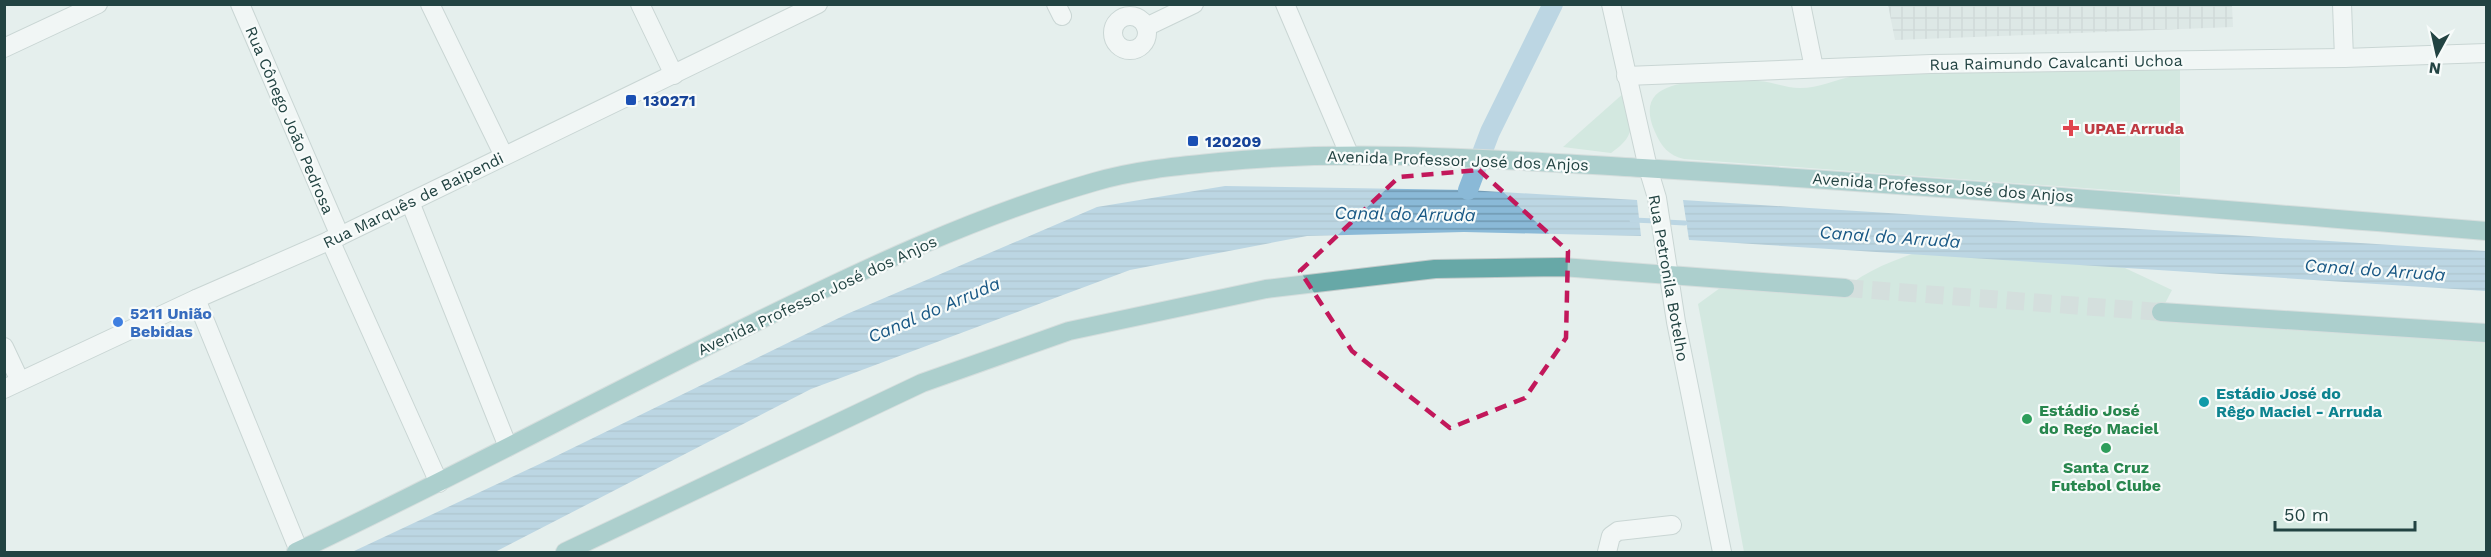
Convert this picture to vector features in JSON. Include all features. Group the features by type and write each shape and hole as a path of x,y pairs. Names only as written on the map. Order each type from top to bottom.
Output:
{"main road":[{"name":"Avenida Professor José dos Anjos","path":"297,552 439,483 613,392 885,259 1002,211 1100,180 1182,166 1255,158 1349,154 1492,158 1931,185 2487,231"},
{"path":"565,552 922,383 1069,332 1266,289 1435,269 1562,267 1845,288"},
{"path":"2161,312 2487,333"}],"street":[{"path":"4,48 98,4"},
{"name":"Rua Cônego João Pedrosa","path":"240,4 334,238 439,483"},
{"path":"430,4 504,156"},
{"path":"640,4 674,75"},
{"name":"Rua Marquês de Baipendi","path":"12,385 196,299 334,238 818,4"},
{"path":"1146,27 1194,4"},
{"path":"1286,4 1349,154"},
{"name":"Rua Petronila Botelho","path":"1611,4 1659,213 1664,253 1722,552"},
{"path":"1801,4 1814,68"},
{"path":"2342,4 2343,58"},
{"name":"Rua Raimundo Cavalcanti Uchoa","path":"1626,76 1931,64 2343,58 2487,52"},
{"path":"410,202 508,447"},
{"path":"196,299 297,552"},
{"path":"4,347 12,385"},
{"path":"1607,552 1611,536 1618,531 1672,525"}],"highlighted area":[{"path":"1479,170 1568,251 1566,338 1525,398 1450,428 1352,351 1300,271 1399,177"}],"shaded area":[{"path":"1888,5 2232,5 2233,27 1895,40"}],"green space":[{"path":"2180,64 2180,195 1684,159 1670,153 1663,146 1650,116 1651,104 1655,95 1664,89 1687,83 1748,80 1807,88 1853,76"},
{"path":"1625,92 1631,127 1620,146 1611,153 1563,147"},
{"name":"Estádio José do Rego Maciel","path":"1927,249 2076,256 2125,268 2172,290 2157,319 2486,343 2486,552 1744,552 1698,304 1720,288 1837,296 1867,273"}],"water":[{"path":"1225,186 1468,190 1637,200 1641,236 1464,232 1307,236 1130,270 811,389 495,552 352,552 546,461 847,314 1097,207"},
{"path":"1683,200 2486,251 2486,291 1689,240"}],"waterway":[{"path":"1468,190 1490,132 1553,4"},
{"name":"Canal do Arruda","path":"1632,220 1656,221"},
{"name":"Canal do Arruda","path":"1665,222 1685,223"}],"tunnel":[{"path":"1845,288 2161,312"}],"place":[{"name":"130271","path":"631,100"},
{"name":"UPAE Arruda","path":"2071,128"},
{"name":"120209","path":"1193,141"},
{"name":"5211 União Bebidas","path":"118,322"},
{"name":"Estádio José do Rêgo Maciel - Arruda","path":"2204,402"},
{"name":"Estádio José do Rego Maciel","path":"2027,419"},
{"name":"Santa Cruz Futebol Clube","path":"2106,448"}]}
